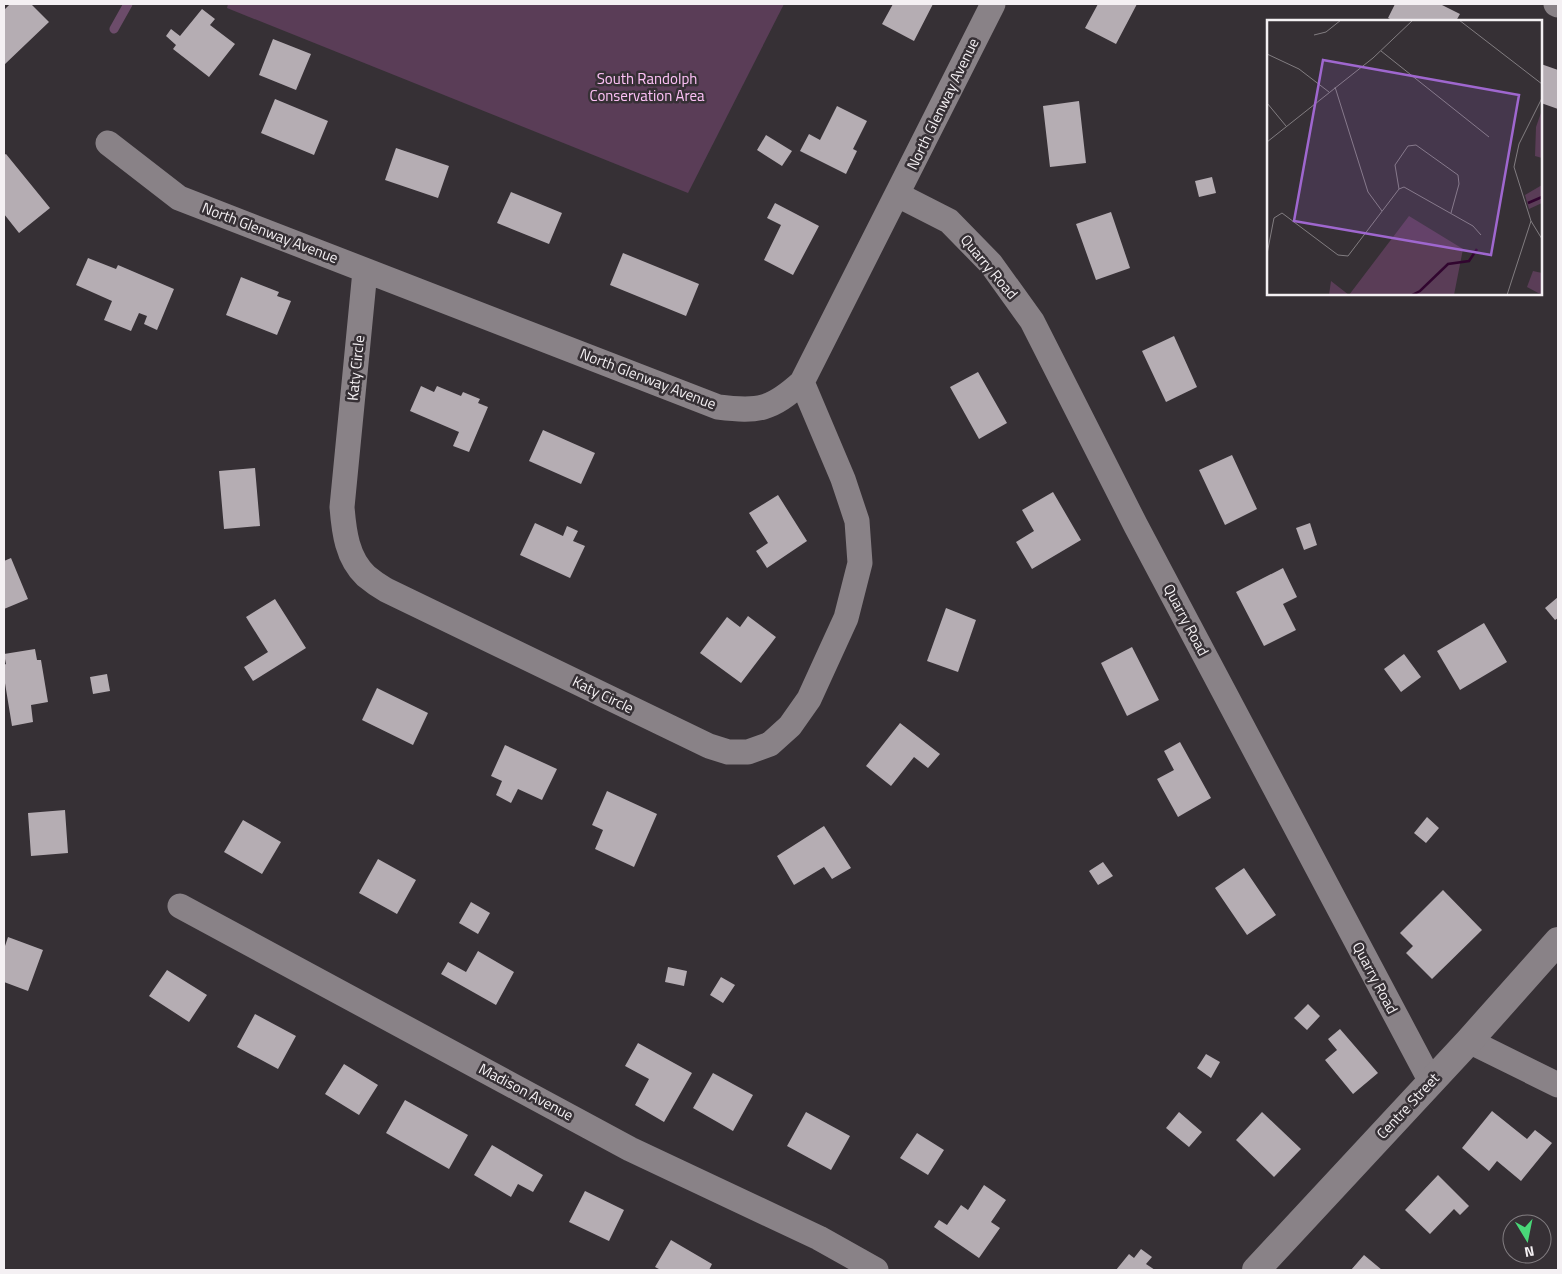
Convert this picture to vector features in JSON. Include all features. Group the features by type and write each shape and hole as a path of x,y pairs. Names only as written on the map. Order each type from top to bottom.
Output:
{"main road":[{"name":"Centre Street","path":"1256,1270 1469,1041 1558,941"}],"street":[{"name":"North Glenway Avenue","path":"108,143 179,198 718,407 742,410 764,408 784,398 802,382 994,4"},
{"name":"Quarry Road","path":"898,195 949,221 990,264 1032,321 1136,526 1430,1082"},
{"name":"Katy Circle","path":"366,271 342,507 344,533 351,555 365,575 386,590 404,599 709,746 728,752 748,752 770,744 790,726 809,699 846,618 860,562 857,521 843,478 802,382"},
{"name":"Madison Avenue","path":"180,906 630,1149 820,1238 876,1270"},
{"path":"1469,1041 1558,1085"}],"green space":[{"name":"South Randolph Conservation Area","path":"228,4 784,4 688,193 227,8"}],"building":[{"path":"10,4 31,4 49,22 4,65 4,10"},
{"path":"893,4 933,4 914,41 882,24"},
{"path":"1098,4 1137,4 1116,44 1085,28"},
{"path":"1395,4 1440,4 1460,14 1457,20 1392,20 1388,18"},
{"path":"202,9 215,19 210,25 235,44 209,77 173,49 176,45 166,36 171,29 180,36"},
{"path":"273,39 311,54 296,90 259,75"},
{"path":"1542,64 1558,70 1558,109 1542,103"},
{"path":"275,99 328,121 314,155 261,133"},
{"path":"1079,101 1086,163 1050,167 1043,106"},
{"path":"837,106 867,121 853,149 857,151 846,174 800,151 809,134 820,140"},
{"path":"766,135 792,151 782,166 757,150"},
{"path":"396,148 449,166 438,198 385,180"},
{"path":"6,154 50,208 19,233 4,214 4,155"},
{"path":"1212,177 1216,193 1199,197 1195,181"},
{"path":"511,192 562,213 549,244 497,223"},
{"path":"775,203 819,226 793,275 764,260 781,225 767,218"},
{"path":"1111,212 1130,268 1096,280 1076,224"},
{"path":"623,253 699,284 686,316 610,285"},
{"path":"88,258 116,269 118,265 174,289 157,330 144,324 147,316 139,313 131,331 104,320 112,301 76,285"},
{"path":"241,277 279,292 277,296 291,301 277,335 226,315"},
{"path":"1174,336 1197,387 1166,402 1142,351"},
{"path":"978,372 1007,423 979,439 950,387"},
{"path":"421,386 434,392 437,386 461,396 463,392 480,399 478,403 488,407 469,452 453,446 459,432 410,411"},
{"path":"543,430 595,453 581,484 529,461"},
{"path":"1232,455 1257,509 1225,525 1199,470"},
{"path":"255,468 260,526 224,529 219,471"},
{"path":"1053,492 1081,540 1032,569 1016,542 1034,531 1022,510"},
{"path":"778,495 807,541 767,568 756,551 768,543 749,513"},
{"path":"535,523 563,536 567,526 578,531 573,541 585,546 570,578 520,555"},
{"path":"1310,523 1317,545 1304,550 1296,528"},
{"path":"11,558 28,599 4,609 4,561"},
{"path":"1283,568 1297,597 1283,604 1296,630 1264,646 1236,592"},
{"path":"1558,597 1558,618 1555,620 1545,608"},
{"path":"275,599 306,648 253,681 244,667 268,652 246,617"},
{"path":"946,608 976,620 958,672 927,661"},
{"path":"748,616 776,637 741,683 700,653 727,617 740,627"},
{"path":"1484,623 1507,662 1460,690 1437,651"},
{"path":"1132,647 1159,700 1127,716 1101,663"},
{"path":"35,649 37,660 41,660 48,702 31,705 33,722 12,726 4,677 4,665 6,664 4,654"},
{"path":"1404,654 1421,677 1401,692 1384,669"},
{"path":"107,674 110,691 93,694 90,677"},
{"path":"377,688 428,713 413,745 362,720"},
{"path":"900,723 940,754 928,768 914,757 891,786 866,766"},
{"path":"1180,742 1211,798 1178,817 1157,779 1174,770 1164,751"},
{"path":"505,745 557,769 542,800 518,789 511,803 496,795 502,781 491,776"},
{"path":"607,791 657,814 634,867 595,849 603,830 592,825"},
{"path":"65,810 68,853 31,856 28,813"},
{"path":"1427,817 1439,828 1426,843 1414,833"},
{"path":"243,820 281,842 262,874 224,852"},
{"path":"824,826 851,868 832,879 824,867 794,885 777,856"},
{"path":"378,859 416,880 397,914 359,893"},
{"path":"1103,862 1113,876 1098,885 1089,871"},
{"path":"1244,868 1276,915 1247,935 1215,888"},
{"path":"1443,890 1482,930 1432,979 1406,953 1413,946 1400,933"},
{"path":"471,902 490,913 478,934 459,923"},
{"path":"8,937 43,950 28,991 4,982 4,949"},
{"path":"478,951 514,972 496,1005 441,974 448,962 466,972"},
{"path":"668,967 687,971 684,986 665,982"},
{"path":"167,970 207,995 189,1022 149,996"},
{"path":"721,977 735,985 723,1003 710,995"},
{"path":"1308,1004 1320,1016 1307,1030 1294,1018"},
{"path":"255,1014 296,1036 278,1069 237,1047"},
{"path":"1340,1029 1378,1073 1353,1094 1325,1060 1337,1050 1328,1039"},
{"path":"638,1043 692,1073 664,1122 635,1105 649,1079 625,1066"},
{"path":"1206,1054 1220,1062 1211,1078 1197,1068"},
{"path":"344,1064 378,1085 359,1115 325,1094"},
{"path":"713,1073 753,1095 733,1131 693,1108"},
{"path":"405,1100 468,1135 449,1169 386,1133"},
{"path":"1492,1111 1527,1139 1535,1130 1552,1143 1521,1181 1497,1161 1489,1171 1462,1148"},
{"path":"806,1112 850,1136 831,1170 787,1146"},
{"path":"1179,1112 1202,1132 1189,1147 1166,1128"},
{"path":"1262,1112 1301,1149 1274,1177 1236,1140"},
{"path":"917,1133 944,1150 928,1175 900,1158"},
{"path":"492,1145 543,1175 533,1192 518,1184 511,1197 474,1175"},
{"path":"1438,1175 1469,1206 1460,1215 1454,1209 1430,1234 1405,1210"},
{"path":"984,1185 1006,1200 991,1222 1000,1228 979,1258 934,1227 939,1220 947,1225 961,1205 968,1210"},
{"path":"585,1191 624,1210 609,1241 569,1222"},
{"path":"671,1240 712,1264 709,1270 661,1270 655,1267"},
{"path":"1141,1249 1152,1257 1146,1264 1155,1270 1116,1270 1129,1254 1134,1258"},
{"path":"1364,1255 1382,1270 1351,1270"}],"waterway":[{"path":"114,29 128,4"}]}
